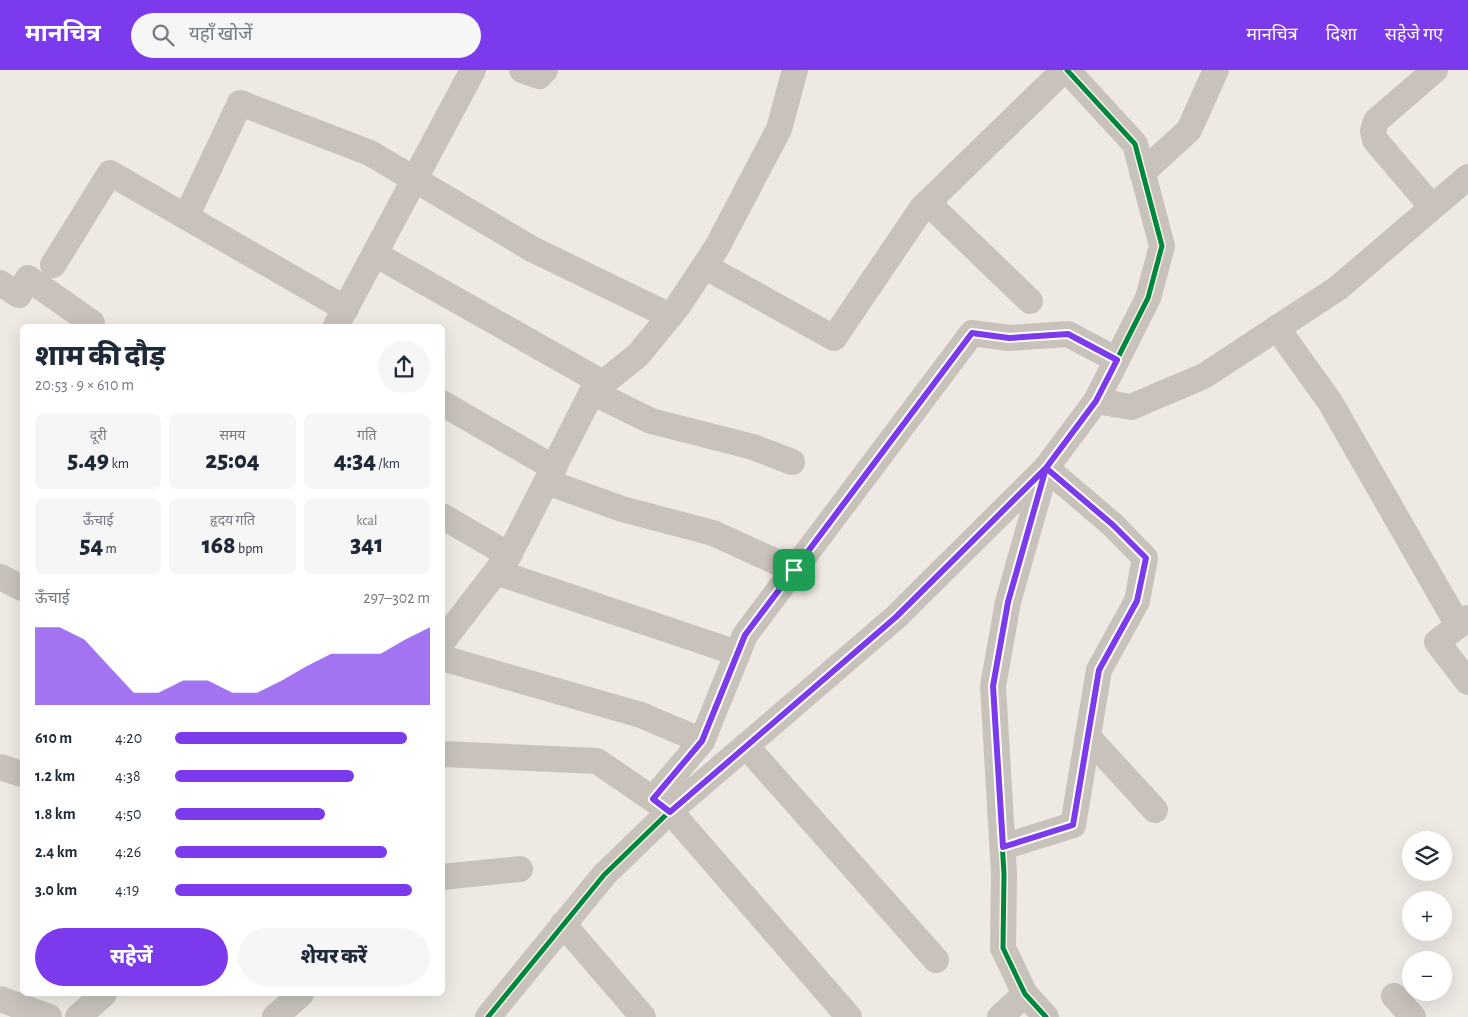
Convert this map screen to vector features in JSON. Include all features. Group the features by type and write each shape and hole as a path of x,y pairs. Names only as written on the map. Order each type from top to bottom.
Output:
{"street":[{"path":"53,266 110,173 186,217 341,318 473,70"},
{"path":"522,70 539,76 545,70"},
{"path":"446,630 503,564 598,387 638,355 670,316 717,247 779,129 795,70"},
{"path":"661,805 746,746 896,617 1046,468 1096,401 1148,298 1162,246 1135,144 1066,70 922,208 834,338 704,266"},
{"path":"1142,173 1189,130 1216,70"},
{"path":"1425,73 1376,120 1373,131 1375,140 1432,207"},
{"path":"186,217 240,103 370,153 532,249 670,316"},
{"path":"1096,401 1131,407 1204,376 1338,288 1468,177"},
{"path":"928,203 1030,301"},
{"path":"375,254 598,387 651,421 753,447 792,462"},
{"path":"0,283 19,294 28,278 92,324"},
{"path":"1277,328 1330,402 1463,621 1437,642 1468,682"},
{"path":"488,1017 661,805 702,741 745,635 972,333 1009,338 1068,334 1117,360"},
{"path":"445,405 550,475 622,509 713,533 794,570"},
{"path":"1003,847 1073,825 1099,670 1137,601 1146,558 1113,525 1046,468"},
{"path":"1046,468 1008,602 993,686 1003,847 1003,948 1025,994 1046,1017"},
{"path":"445,518 503,564 737,653"},
{"path":"0,577 20,587"},
{"path":"445,659 641,715 702,741"},
{"path":"1088,737 1155,810"},
{"path":"746,746 936,960"},
{"path":"445,754 597,760 661,805 849,1017"},
{"path":"0,767 20,773"},
{"path":"445,878 520,869"},
{"path":"563,924 643,1017"},
{"path":"1000,1017 1025,994"},
{"path":"275,1017 299,996"},
{"path":"1394,996 1413,1017"},
{"path":"14,1000 49,1017"}],"cycle path":[{"path":"488,1017 604,875 670,811 896,617 1046,468 1096,401 1148,298 1162,246 1135,144 1067,70"},
{"path":"1003,847 1073,825 1099,670 1137,601 1145,558 1113,525 1046,468 1008,602 993,686 1004,874 1003,948 1025,994 1046,1017"}],"route":[{"path":"794,570 745,635 702,741 653,799 670,812 896,617 1046,468 1113,525 1146,558 1137,601 1099,670 1073,825 1003,847 993,686 1008,602 1046,468 1096,401 1117,360 1068,334 1009,338 972,333 794,570"}]}
